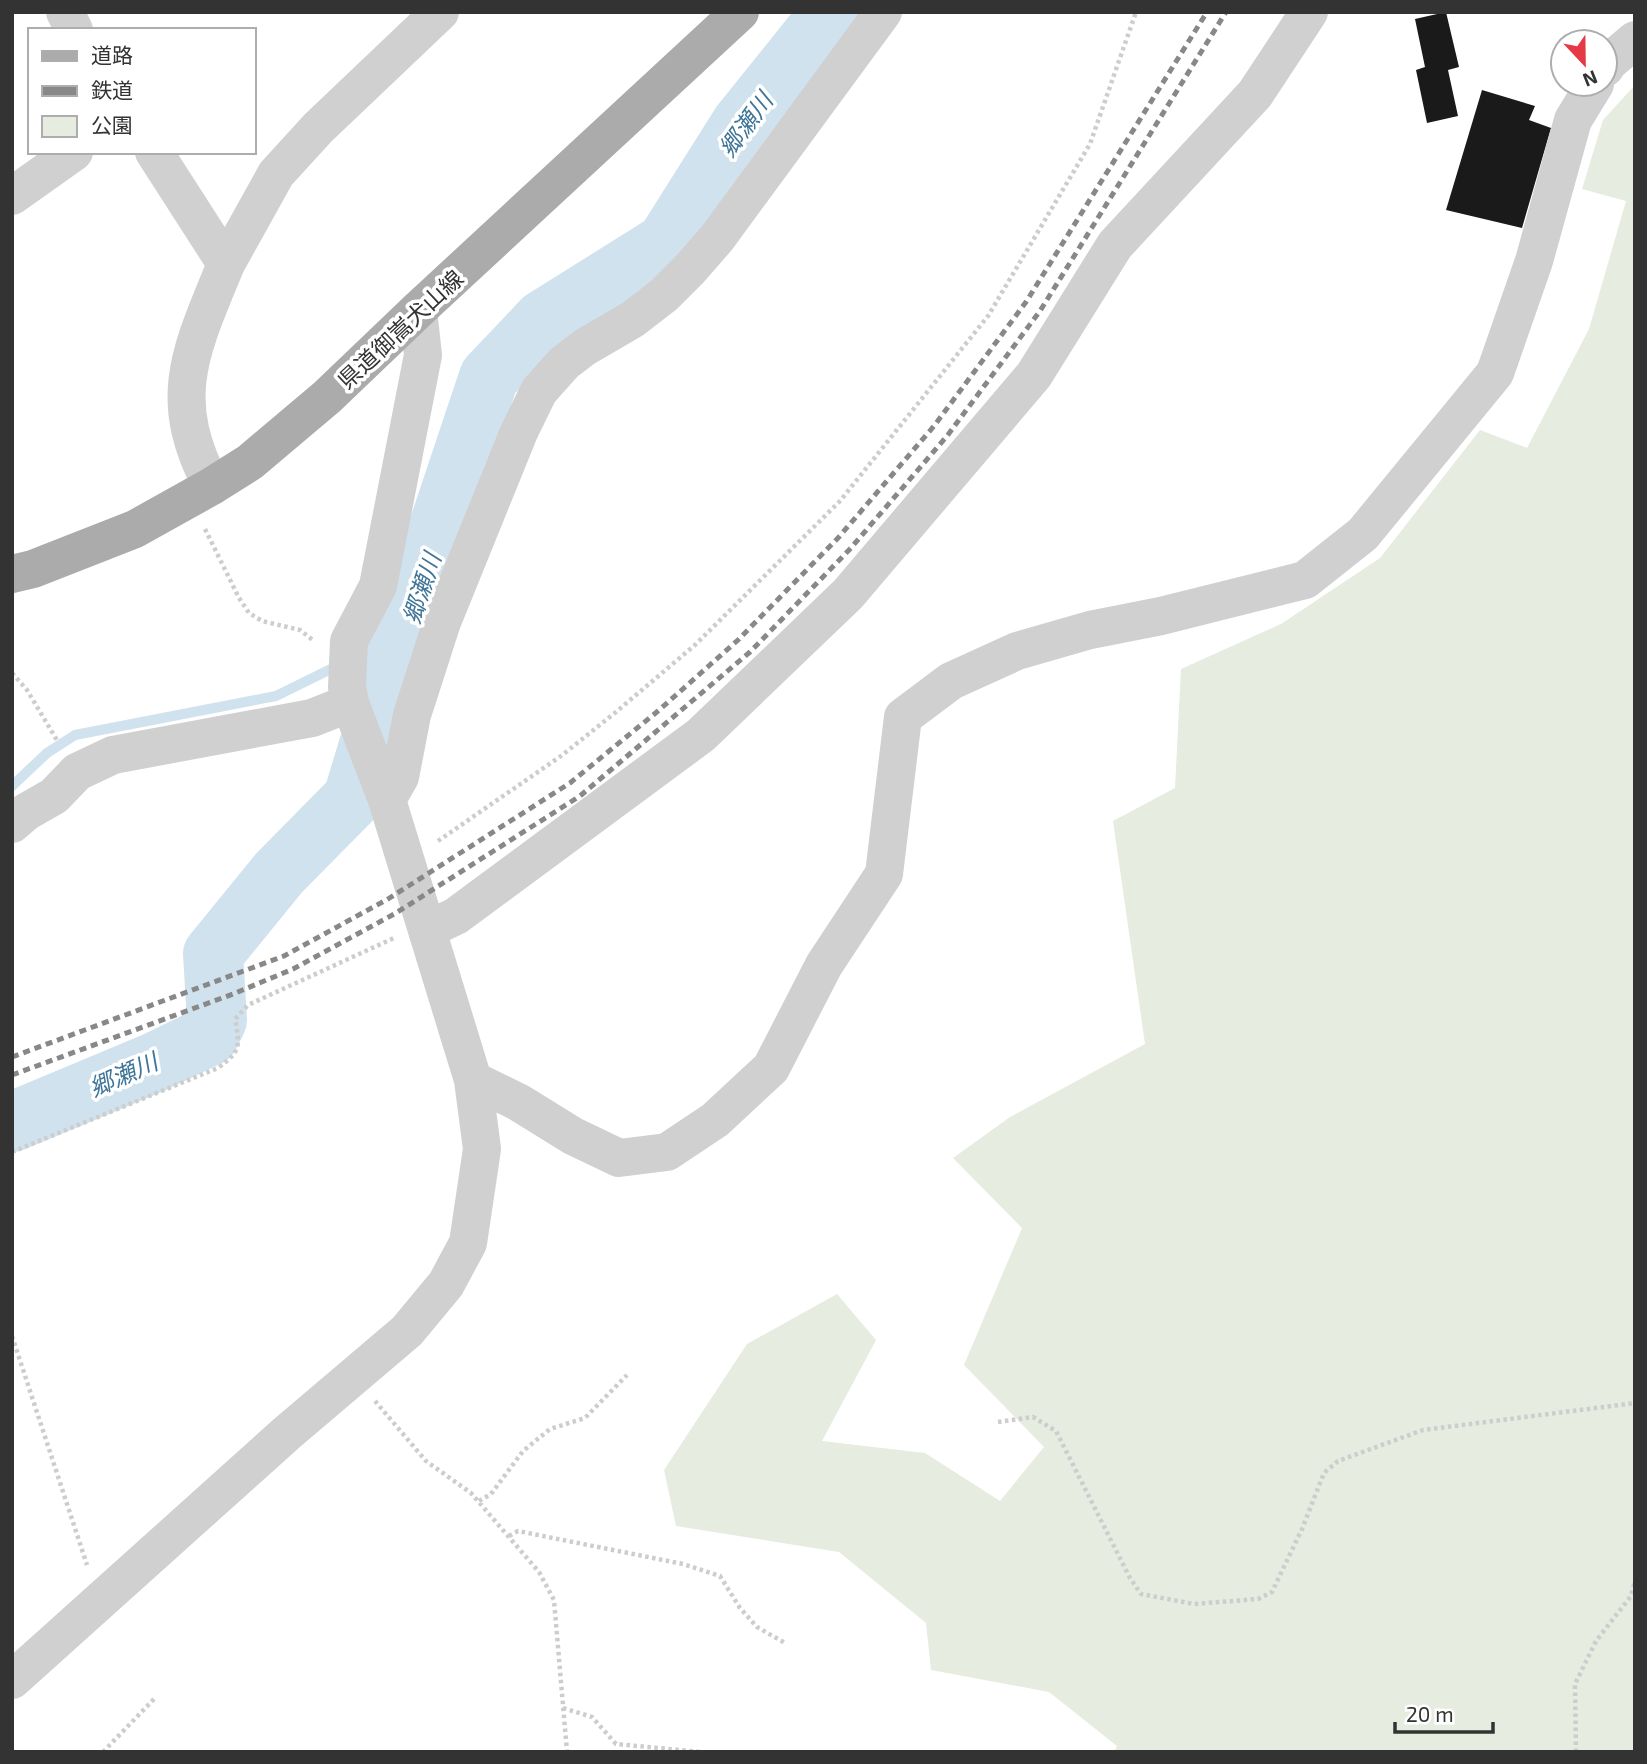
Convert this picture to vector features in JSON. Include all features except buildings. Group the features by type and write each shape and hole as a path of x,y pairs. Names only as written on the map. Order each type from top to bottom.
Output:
{"main road":[{"name":"県道御嵩犬山線","path":"12,574 33,569 135,528 250,462 327,397 740,12"}],"street":[{"path":"65,12 73,28"},
{"path":"201,492 186,410 188,367 201,325 226,264 276,174 318,128 440,12"},
{"path":"384,793 400,777 412,715 442,622 519,432 539,391 564,363 633,318 691,270 883,12"},
{"path":"426,925 456,916 701,735 848,594 1034,375 1115,246 1255,94 1309,12"},
{"path":"1619,54 1635,40"},
{"path":"473,1080 518,1102 573,1136 619,1158 667,1152 715,1121 771,1068 824,965 884,874 903,718 951,681 1017,651 1090,630 1305,580 1363,534 1495,373 1534,261 1573,120 1586,98"},
{"path":"12,196 71,154"},
{"path":"155,154 226,264"},
{"path":"12,1680 287,1433 407,1331 446,1284 468,1243 482,1149 473,1080 384,793 348,695 349,641 378,586 423,355 418,310"},
{"path":"12,824 26,812 54,796 77,772 113,755 312,718 348,695"}],"path":[{"path":"404,857 444,838 488,808 561,756 616,712 695,645 839,501 988,316 1090,144 1136,12"},
{"path":"201,492 239,598 249,613 262,621 300,630 314,642 349,641"},
{"path":"12,673 27,690 53,733"},
{"path":"12,1152 218,1068 235,1055 239,1041 235,1019 248,1005 426,925"},
{"path":"12,1336 86,1564 115,1588"},
{"path":"479,1501 491,1494 523,1451 550,1429 585,1418 626,1375"},
{"path":"354,1377 426,1461 471,1493 539,1572 554,1600 567,1752"},
{"path":"998,1422 1033,1417 1056,1432 1130,1578 1142,1594 1194,1604 1258,1599 1272,1592 1303,1529 1324,1473 1338,1461 1423,1430 1635,1403"},
{"path":"509,1536 518,1531 683,1564 720,1576 740,1608 757,1627 785,1643"},
{"path":"1576,1752 1575,1684 1595,1641 1631,1596 1635,1581"},
{"path":"103,1752 155,1698"},
{"path":"563,1708 592,1717 615,1744 701,1752"}],"green space":[{"path":"1635,85 1635,1752 1114,1752 1117,1746 1049,1692 931,1670 926,1623 839,1552 676,1526 664,1470 747,1344 837,1294 876,1340 822,1441 925,1453 1000,1501 1044,1447 964,1365 1022,1228 953,1158 1010,1117 1145,1044 1113,821 1175,788 1181,669 1281,624 1380,558 1480,430 1527,448 1589,329 1626,201 1582,189 1603,120"}],"waterway":[{"name":"郷瀬川","path":"12,1122 153,1063 209,1036 217,1020 213,954 279,873 353,798 399,646 489,377 543,320 666,243 741,124 831,12"},
{"path":"358,654 379,644 399,646"},
{"path":"12,786 47,753 75,735 276,696 339,665"}],"railway":[{"path":"12,1057 284,956 388,899 570,783 658,711 738,640 838,538 934,426 1026,302 1207,12"},
{"path":"12,1075 233,994 293,969 396,913 580,796 750,652 850,549 947,436 1040,311 1226,12"}]}
